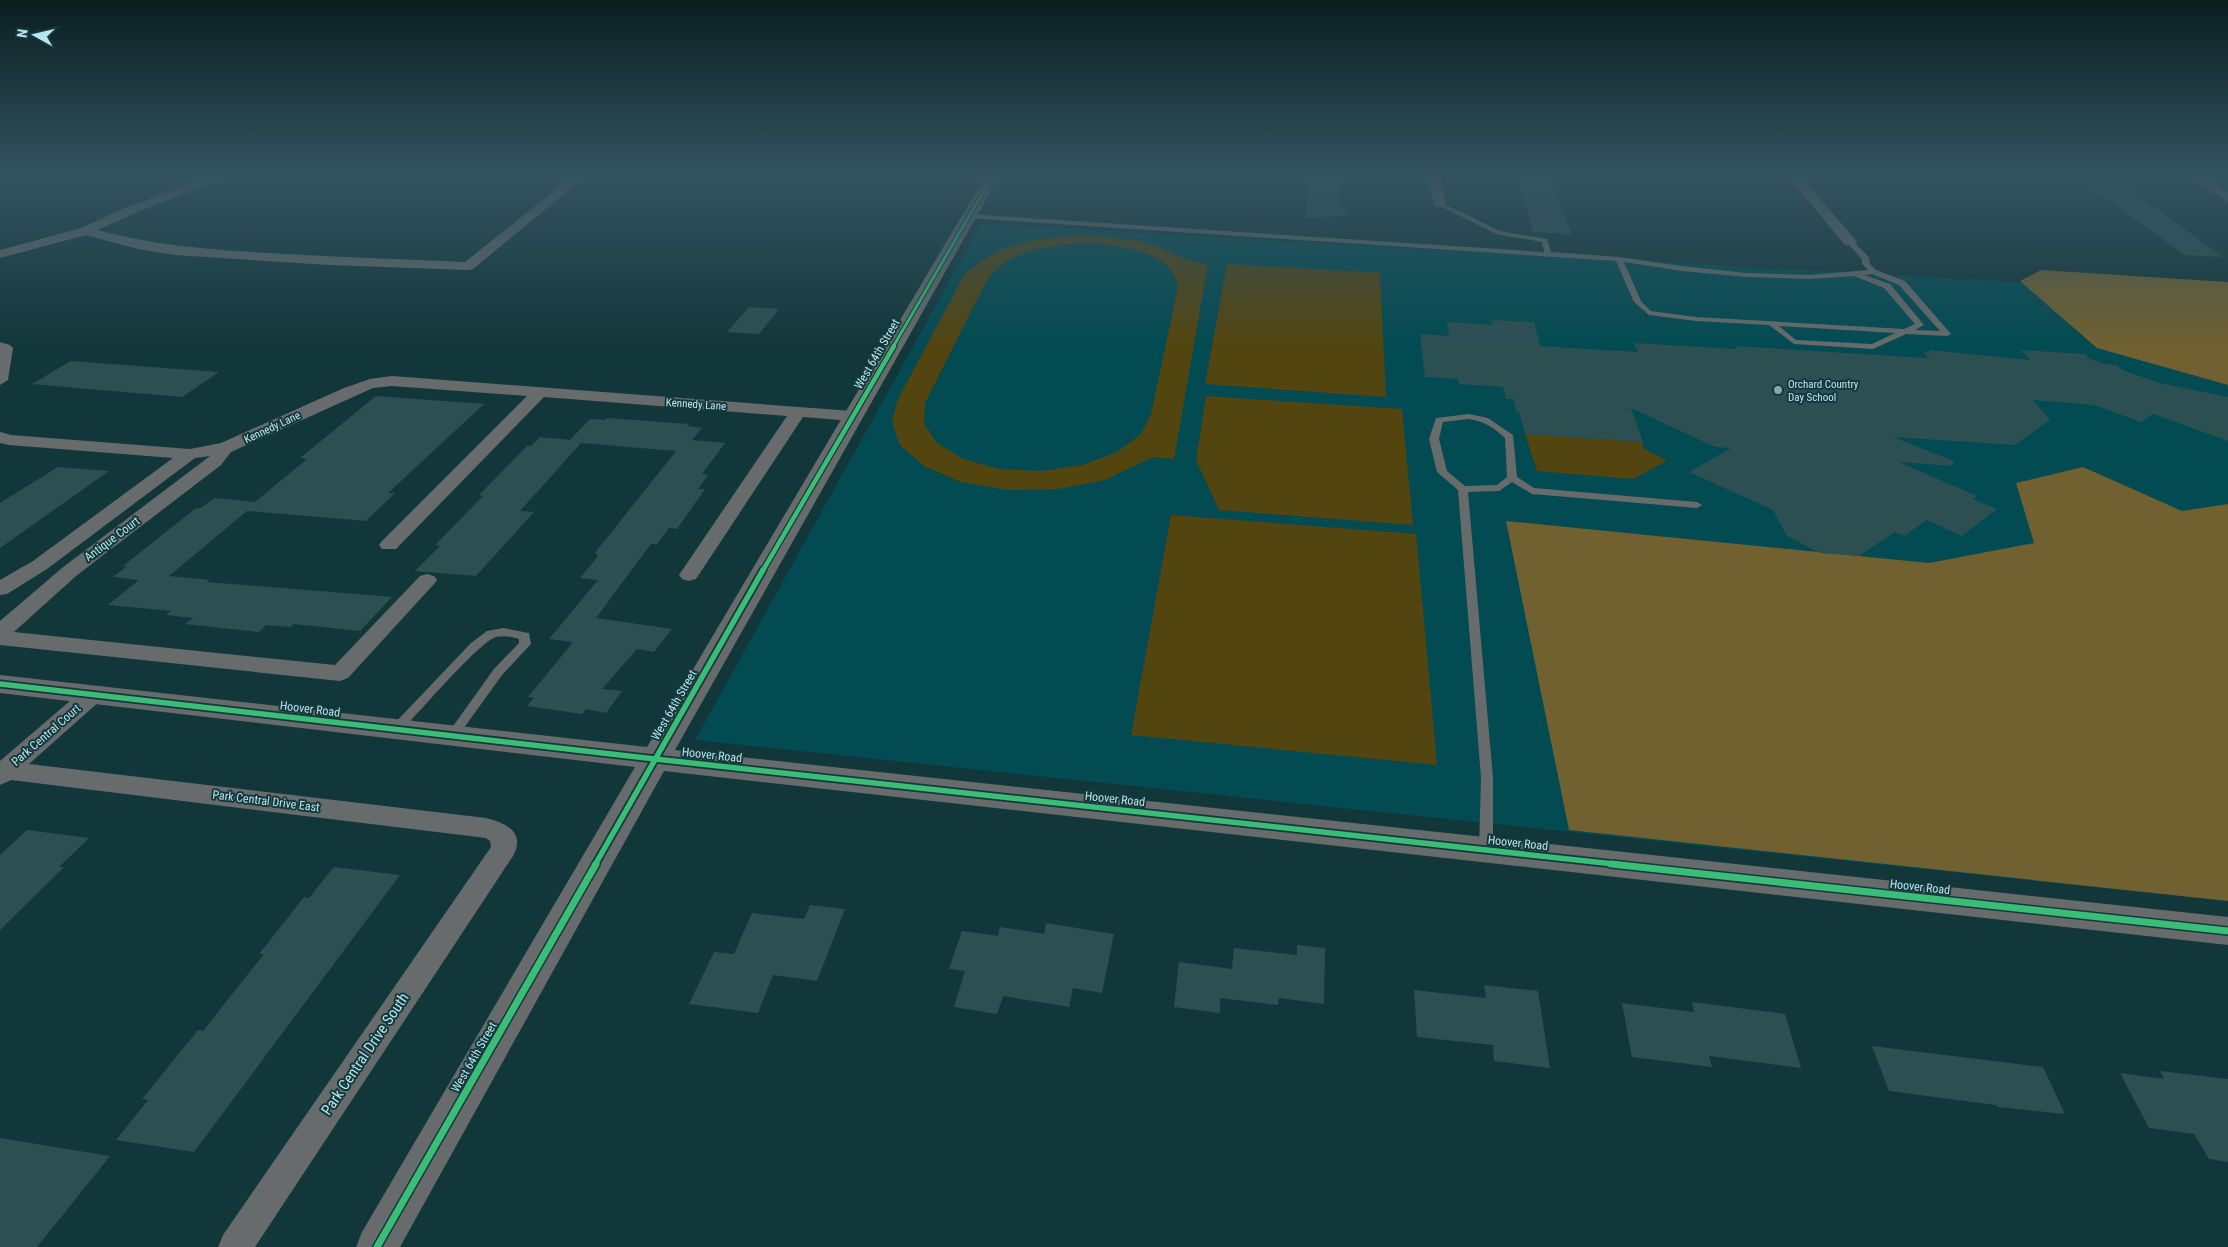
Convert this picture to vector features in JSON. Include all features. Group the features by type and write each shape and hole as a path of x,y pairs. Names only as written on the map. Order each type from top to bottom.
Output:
{"street":[{"path":"0,254 78,233"},
{"path":"94,233 138,245 175,251 329,261 468,266 509,233"},
{"name":"West 64th Street","path":"377,1247 958,233"},
{"path":"1843,233 1850,242"},
{"path":"0,348 6,348 0,380"},
{"name":"Kennedy Lane","path":"0,437 10,440 190,454 225,448 350,391 370,384 392,381 852,416"},
{"path":"389,545 540,392"},
{"path":"689,575 798,412"},
{"name":"Antique Court","path":"0,632 69,572 215,461 225,448"},
{"name":"Antique Court","path":"0,589 40,565 190,454"},
{"path":"0,638 340,672 427,580"},
{"name":"Hoover Road","path":"0,684 655,759 2228,931"},
{"name":"Park Central Court","path":"2,772 93,694"},
{"name":"Park Central Drive East","path":"2,772 486,828 494,830 503,836 504,849 496,861"},
{"name":"Park Central Drive South","path":"234,1247 496,861"}],"lane":[{"path":"1230,233 1619,258 1686,270 1764,276 1873,272 1902,283 1947,334 1696,319 1649,313 1638,302 1619,258"},
{"path":"1505,233 1544,240 1548,254"},
{"path":"1850,242 1866,259 1866,264 1873,272"},
{"path":"1771,323 1794,342 1872,347 1920,325 1887,286 1856,274"},
{"path":"1468,415 1494,422 1510,437 1512,478 1499,488 1463,488 1442,472 1434,439 1439,420 1468,415"},
{"path":"1512,478 1532,491 1697,505"},
{"path":"1463,488 1487,778 1486,850"},
{"path":"396,729 480,642 491,634 525,636 525,644 498,672 452,736"}],"shaded area":[{"path":"976,233 1145,233 2228,294 2228,901 695,740"},
{"path":"1080,235 1135,240 1153,245 1192,262 1208,264 1174,459 1153,457 1105,480 1058,489 1008,490 961,482 924,466 900,445 892,422 898,399 964,275 991,255 1018,244 1047,238","holes":["1092,243 1144,252 1166,265 1173,274 1178,286 1151,414 1141,434 1117,452 1083,465 1042,471 999,469 963,459 937,443 924,424 925,403 988,278 998,268 1022,254 1049,247"]},
{"path":"1227,264 1380,273 1386,397 1205,384"},
{"path":"2041,270 2228,282 2228,385 2097,348 2020,281"},
{"path":"1206,396 1402,409 1413,525 1219,510 1196,460"},
{"path":"1525,434 1643,442 1643,448 1667,461 1633,479 1537,471"},
{"path":"2083,467 2182,511 2228,504 2228,901 1569,830 1506,521 1929,563 2034,543 2016,483"},
{"path":"1171,515 1416,534 1437,765 1131,735"}],"building":[{"path":"2154,233 2190,233 2223,257 2184,255"},
{"path":"749,307 779,309 759,334 727,332"},
{"path":"1491,320 1534,322 1540,346 1638,352 1634,343 1737,349 1736,346 1928,358 1923,352 1931,353 1929,350 2030,360 2021,350 2085,354 2090,359 2105,364 2117,365 2122,370 2160,383 2228,397 2228,441 2153,414 2141,422 2094,405 2033,400 2050,420 2015,445 1893,437 1954,461 1953,466 1899,462 1977,496 1973,499 1997,509 1962,536 1927,520 1904,536 1895,532 1859,556 1820,553 1787,536 1773,510 1689,472 1731,448 1715,447 1631,408 1643,442 1525,434 1513,399 1506,399 1503,387 1459,384 1458,379 1425,377 1420,334 1449,336 1447,322 1493,325"},
{"path":"71,361 219,372 182,397 32,384"},
{"path":"376,396 484,404 388,493 395,493 366,521 247,511 169,576 210,580 207,582 392,597 360,631 294,624 291,627 266,625 259,632 185,624 193,618 166,615 171,611 108,605 139,580 113,577 127,566 123,566 196,508 201,508 214,498 255,502 307,459 300,458"},
{"path":"607,418 689,424 687,426 702,428 692,440 725,443 702,474 708,475 698,489 705,489 677,529 669,528 657,544 651,544 596,618 672,629 654,652 637,649 602,689 622,691 606,713 586,709 582,714 527,706 534,698 528,697 573,642 549,639 598,580 580,578 598,556 595,553 676,451 581,443 520,511 534,512 476,576 415,571 440,546 435,545 483,496 479,495 527,446 531,446 540,437 570,440 590,419 605,420"},
{"path":"58,467 109,471 0,548 0,503"},
{"path":"27,830 89,838 59,867 64,867 0,930 0,855"},
{"path":"334,867 400,875 194,1152 116,1140 148,1100 142,1099 198,1030 203,1031 264,954 259,954 304,897 309,898"},
{"path":"810,905 845,909 817,981 773,975 758,1013 689,1004 714,952 734,954 752,913 804,919"},
{"path":"1046,923 1114,934 1102,993 1073,988 1069,1007 1003,996 997,1014 954,1007 965,971 949,969 962,931 998,936 1000,927 1044,934"},
{"path":"1297,945 1325,948 1324,1004 1279,998 1278,1005 1220,998 1220,1013 1174,1007 1179,962 1232,969 1234,948 1297,955"},
{"path":"1484,985 1538,991 1550,1068 1494,1061 1493,1045 1417,1037 1414,990 1486,998"},
{"path":"1692,1002 1785,1014 1801,1068 1709,1056 1712,1067 1632,1057 1622,1003 1694,1012"},
{"path":"1872,1046 2043,1067 2065,1114 1998,1107 1996,1105 1889,1091"},
{"path":"2160,1071 2228,1079 2228,1162 2209,1159 2194,1134 2149,1128 2120,1073 2164,1079"},
{"path":"0,1138 110,1156 37,1247 0,1247"}],"cycle path":[{"path":"377,1247 759,577 959,233"},
{"path":"0,684 655,759 2228,931"}],"place":[{"name":"Orchard Country Day School","path":"1778,390"}]}
